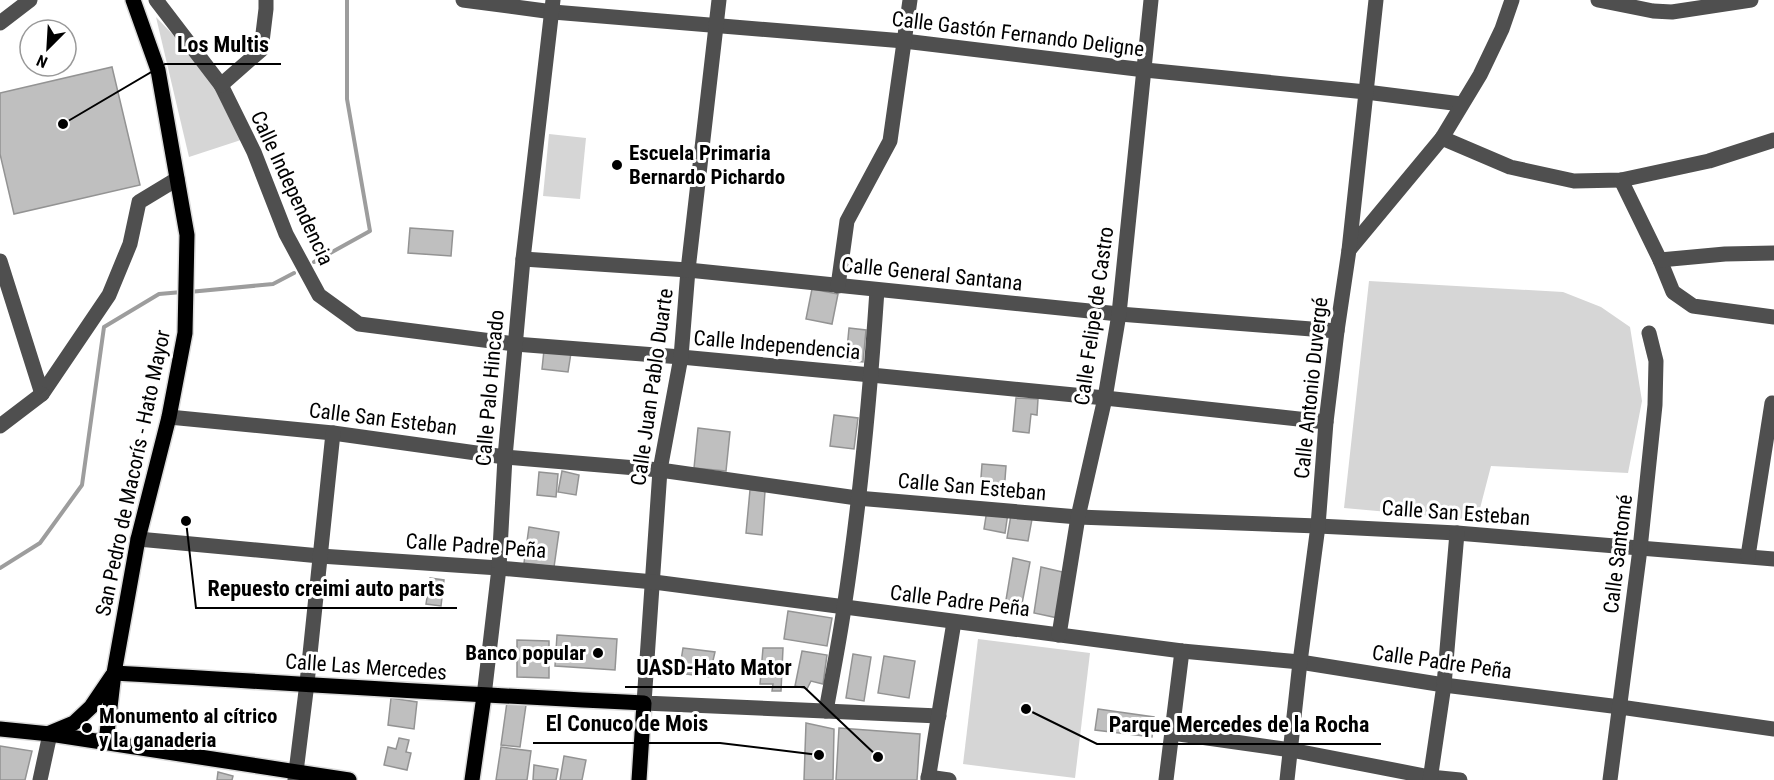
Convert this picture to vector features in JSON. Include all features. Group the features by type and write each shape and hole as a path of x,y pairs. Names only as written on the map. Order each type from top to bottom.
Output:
{"main road":[{"name":"San Pedro de Macorís - Hato Mayor","path":"106,742 114,673 138,539 169,417 186,333 187,235 158,70 133,0"},
{"name":"San Pedro de Macorís - Hato Mayor","path":"50,734 74,723 91,707 114,673"},
{"name":"Calle Las Mercedes","path":"114,673 307,683 484,696 644,703"},
{"name":"Calle Palo Hincado","path":"472,780 484,696"},
{"name":"Calle Juan Pablo Duarte","path":"639,780 644,703"},
{"path":"0,729 106,742 296,775 349,780"}],"street":[{"path":"0,22 30,0"},
{"name":"Calle Independencia","path":"156,0 221,85 254,152 286,234 319,295 359,324 514,344 871,375 1326,422"},
{"path":"221,85 261,50 266,0"},
{"name":"Calle Gastón Fernando Deligne","path":"463,0 553,6 904,41 1461,104"},
{"name":"Calle Juan Pablo Duarte","path":"644,703 660,470 681,357 688,270 719,0"},
{"path":"838,286 847,220 890,141 910,0"},
{"name":"Calle Felipe de Castro","path":"1059,635 1078,517 1105,398 1119,314 1145,69 1150,0"},
{"name":"Calle Antonio Duvergé","path":"1287,780 1318,526 1326,422 1349,250 1376,0"},
{"path":"1349,250 1442,138 1480,75 1502,29 1512,0"},
{"path":"1599,0 1653,11 1672,6 1751,0"},
{"name":"Calle Palo Hincado","path":"484,696 499,568 514,344 553,6"},
{"path":"1442,138 1510,167 1574,181 1621,180 1709,161 1774,140"},
{"path":"0,426 42,394 109,295 130,244 138,202 177,179"},
{"path":"1621,180 1673,292 1693,306 1774,317"},
{"path":"1660,260 1725,254 1774,253"},
{"name":"Calle General Santana","path":"523,259 688,270 1119,314 1337,332"},
{"path":"0,261 42,394"},
{"path":"826,711 844,608 871,375 877,290"},
{"name":"Calle Santomé","path":"1610,780 1640,549 1655,405 1656,361 1649,333"},
{"path":"1748,556 1772,403"},
{"name":"Calle San Esteban","path":"169,417 333,433 505,457 660,470 857,498 1078,517 1457,533 1774,559"},
{"path":"296,775 333,433"},
{"path":"1430,778 1444,685 1457,533"},
{"name":"Calle Padre Peña","path":"138,539 320,556 499,568 654,582 1182,651 1300,662 1444,685 1620,706 1774,729"},
{"path":"949,780 928,779 954,622"},
{"path":"1166,780 1182,651"},
{"name":"Calle Las Mercedes","path":"644,703 939,716"},
{"path":"1172,733 1291,750 1430,778 1460,780"},
{"path":"40,780 50,734"}],"shaded area":[{"path":"156,17 221,85 247,138 189,157"},
{"path":"549,134 586,138 580,199 543,196"},
{"path":"1369,281 1563,292 1601,307 1630,327 1642,401 1628,473 1491,466 1477,520 1344,508"},
{"path":"978,639 1090,653 1075,778 963,764"}],"building":[{"path":"112,67 140,185 14,214 0,154 0,93 65,78 78,78 78,75"},
{"path":"410,228 453,231 451,256 408,253"},
{"path":"812,289 838,294 832,324 806,319"},
{"path":"849,328 866,330 863,362 846,360"},
{"path":"544,350 571,353 568,372 542,369"},
{"path":"1016,398 1038,399 1037,415 1031,414 1029,433 1013,431"},
{"path":"834,415 858,418 854,449 830,446"},
{"path":"698,428 730,432 726,471 694,468"},
{"path":"982,464 1006,466 1004,493 980,491"},
{"path":"562,471 579,475 576,495 558,492"},
{"path":"539,472 558,474 556,497 537,495"},
{"path":"750,490 765,491 762,535 746,533"},
{"path":"987,510 1008,513 1005,533 984,529"},
{"path":"1011,515 1032,519 1028,541 1007,538"},
{"path":"529,527 559,532 554,567 524,563"},
{"path":"1013,558 1030,562 1021,609 1005,606"},
{"path":"1041,567 1067,573 1058,618 1034,613"},
{"path":"430,578 444,580 441,606 426,604"},
{"path":"788,611 832,618 827,646 784,639"},
{"path":"557,635 617,639 615,670 555,666"},
{"path":"517,640 549,641 549,678 517,677"},
{"path":"683,648 715,652 712,665 706,664 705,669 710,672 709,677 679,673"},
{"path":"763,648 783,648 781,691 772,691 773,684 760,684"},
{"path":"802,651 827,655 823,684 811,681 807,689 795,686"},
{"path":"853,654 871,657 864,701 846,698"},
{"path":"884,656 915,661 909,698 878,693"},
{"path":"391,698 417,702 414,729 388,725"},
{"path":"507,702 526,705 520,747 501,745"},
{"path":"1098,709 1154,717 1152,737 1095,730"},
{"path":"806,723 834,729 833,780 804,780"},
{"path":"839,728 920,734 917,780 836,780"},
{"path":"399,738 409,740 406,752 411,753 407,770 384,765 388,747 396,749"},
{"path":"0,746 32,751 25,780 0,780"},
{"path":"501,747 531,751 527,780 496,780"},
{"path":"564,756 586,760 582,780 560,780"},
{"path":"534,765 558,769 556,780 533,780"},
{"path":"218,772 233,776 232,780 217,780"}],"waterway":[{"path":"314,262 370,231 347,99 347,0"},
{"path":"189,292 273,284 294,273"},
{"path":"0,568 40,543 82,485 104,327 159,294 182,292"}],"place":[{"name":"Los Multis","path":"63,124"},
{"name":"Escuela Primaria Bernardo Pichardo","path":"617,165"},
{"name":"Repuesto creimi auto parts","path":"186,521"},
{"name":"Banco popular","path":"598,653"},
{"name":"Parque Mercedes de la Rocha","path":"1026,709"},
{"name":"Monumento al cítrico y la ganaderia","path":"87,728"},
{"name":"El Conuco de Mois","path":"819,755"},
{"name":"UASD-Hato Mator","path":"878,757"}]}
